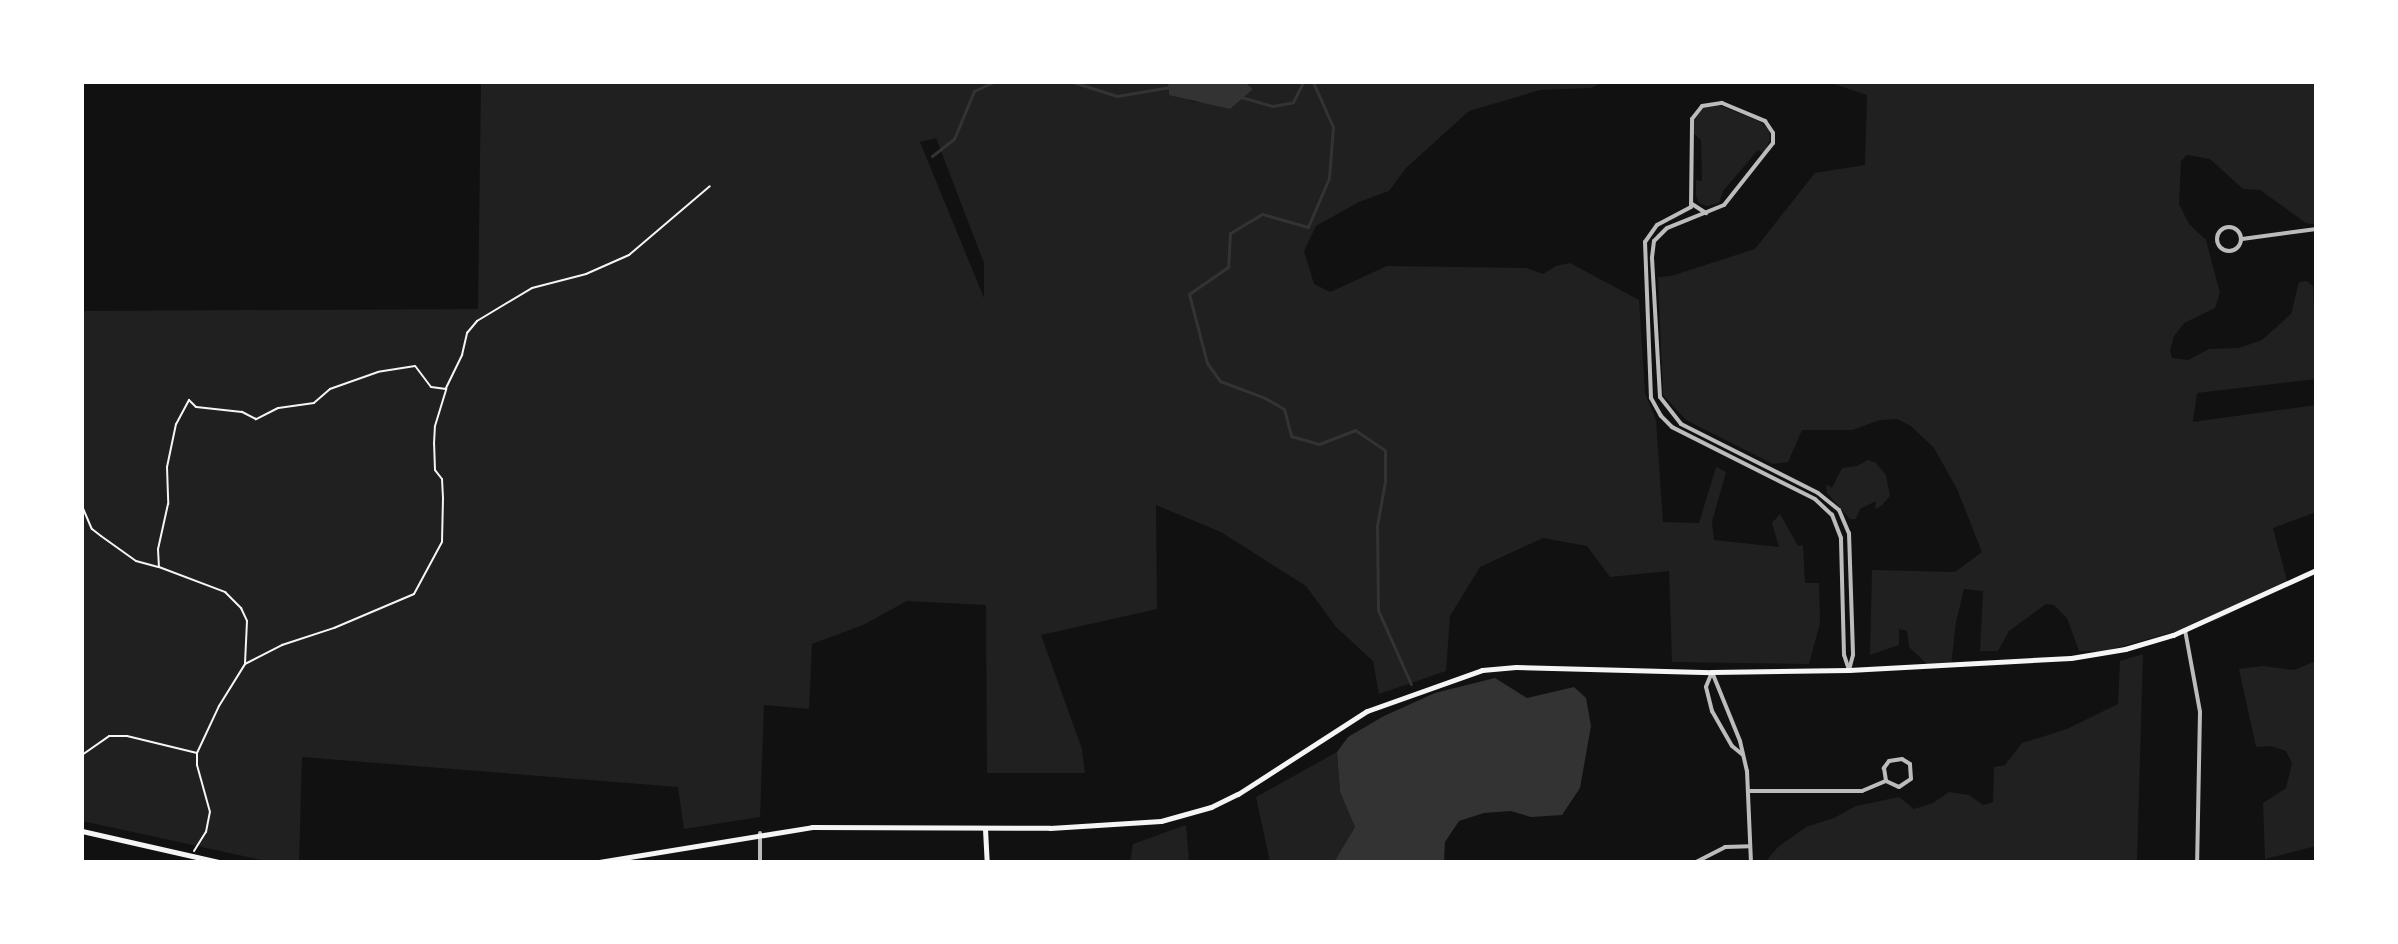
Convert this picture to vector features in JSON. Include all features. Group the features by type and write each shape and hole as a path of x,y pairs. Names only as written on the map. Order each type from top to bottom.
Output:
{"main road":[{"path":"599,862 760,833 845,825 985,829 1161,821 1211,807 1264,779 1367,711 1460,675 1516,667 1712,672 1849,670 2071,658 2125,649 2185,630 2316,570"},
{"path":"985,829 987,862"},
{"path":"82,831 219,862"}],"street":[{"path":"1719,103 1759,117 1773,133 1770,150 1724,205 1664,230 1653,245 1659,391 1665,407 1676,420 1818,493 1835,505 1848,526 1853,655 1849,670 1844,655 1840,529 1830,511 1815,499 1672,427 1658,412 1650,393 1644,245 1654,227 1687,211 1692,204 1691,126 1696,110 1705,104 1719,103"},
{"path":"1692,204 1706,213"},
{"path":"2242,239 2238,231 2227,227 2220,231 2217,242 2225,251 2233,251 2242,239 2316,229"},
{"path":"1740,462 1743,455"},
{"path":"1815,499 1818,493"},
{"path":"1840,529 1848,526"},
{"path":"2185,630 2200,712 2197,862"},
{"path":"1712,672 1706,687 1712,711 1732,746 1743,755"},
{"path":"1712,672 1743,755 1750,791 1751,862"},
{"path":"1902,759 1910,764 1913,774 1904,786 1894,787 1886,781 1883,773 1889,761 1902,759"},
{"path":"1750,791 1862,791 1886,781"},
{"path":"760,833 760,862"},
{"path":"1696,862 1725,847 1750,846"}],"path":[{"path":"245,664 282,645 334,628 414,594 442,542 442,479 435,470 435,426 469,330 532,288 611,264 637,250 710,186"},
{"path":"159,567 158,547 168,504 167,467 176,424 190,399 196,407 243,412 256,419 278,408 310,404 330,389 378,372 414,366 431,387 446,389"},
{"path":"82,506 92,529 136,561 225,592 241,608 247,621 245,664 223,699 197,753 197,765 210,812 206,832 191,858"},
{"path":"82,755 109,736 135,737 197,753"}],"shaded area":[{"path":"481,82 1168,82 1169,95 1179,95 1194,102 1253,89 1245,82 1603,82 1591,88 1540,90 1469,111 1406,168 1389,191 1359,202 1316,226 1304,251 1314,284 1330,292 1387,266 1526,268 1543,274 1556,266 1570,263 1639,300 1645,393 1656,420 1663,522 1699,523 1716,467 1726,472 1712,522 1714,540 1779,547 1772,523 1780,514 1798,546 1803,545 1805,583 1819,583 1820,623 1809,664 1672,662 1669,571 1610,577 1587,546 1543,538 1480,567 1450,616 1446,671 1379,694 1373,661 1336,627 1306,586 1221,532 1156,505 1157,609 1041,635 1082,749 1085,773 987,773 986,605 907,601 863,625 812,644 809,709 764,705 760,817 684,829 678,787 302,757 299,862 271,862 82,821 82,311 478,309","holes":["936,138 984,263 984,298 920,142"]},
{"path":"1168,82 1245,82 1253,89 1230,109 1169,95"},
{"path":"1828,82 2316,82 2316,225 2306,223 2260,190 2243,189 2210,159 2187,155 2181,161 2179,204 2189,224 2206,240 2220,293 2215,308 2184,323 2174,336 2170,351 2172,358 2188,360 2209,349 2239,348 2262,340 2291,314 2299,282 2307,281 2313,286 2316,379 2197,393 2193,422 2316,405 2316,512 2273,528 2287,581 2220,619 2105,651 2079,651 2067,618 2054,605 2046,604 2009,631 1998,651 1980,651 1983,591 1964,589 1951,665 1928,665 1909,647 1907,631 1899,629 1899,645 1870,655 1872,570 1955,572 1982,552 1957,489 1934,448 1911,426 1897,419 1880,420 1852,430 1802,430 1788,462 1773,464 1686,420 1663,395 1658,277 1671,276 1755,249 1815,173 1865,165 1867,95"},
{"path":"1718,105 1759,121 1769,130 1770,139 1764,154 1758,150 1723,191 1719,203 1707,206 1699,203 1696,195 1696,180 1702,181 1701,140 1693,133 1694,121 1703,108"},
{"path":"1868,460 1876,463 1886,475 1890,496 1881,506 1875,509 1876,501 1860,509 1856,519 1850,519 1827,493 1826,484 1832,488 1842,468 1857,466"},
{"path":"2143,654 2137,862 1765,862 1778,847 1806,827 1834,818 1856,806 1899,797 1914,809 1933,803 1949,792 1969,795 1983,805 1993,802 1994,767 2005,765 2022,743 2067,729 2118,704 2120,661"},
{"path":"2316,661 2316,846 2265,859 2263,803 2286,788 2292,763 2286,751 2271,746 2256,747 2239,669 2263,666 2294,670"},
{"path":"1495,678 1527,698 1574,687 1586,698 1591,726 1580,788 1562,815 1531,817 1511,811 1484,813 1459,821 1445,842 1444,862 1334,862 1355,827 1340,792 1337,752 1348,737 1384,716 1435,693"},
{"path":"1337,752 1340,792 1355,827 1334,862 1270,862 1256,797"},
{"path":"1186,825 1189,862 1130,862 1133,844"}],"waterway":[{"path":"932,156 954,139 974,91 993,82"},
{"path":"1073,82 1117,96 1170,87"},
{"path":"1241,97 1273,106 1293,102 1303,82"},
{"path":"1313,82 1333,127 1329,178 1308,227 1262,214 1230,233 1228,267 1189,294 1207,363 1220,381 1265,398 1284,409 1291,436 1319,444 1355,430 1385,450 1385,481 1377,526 1378,610 1411,684"}]}
